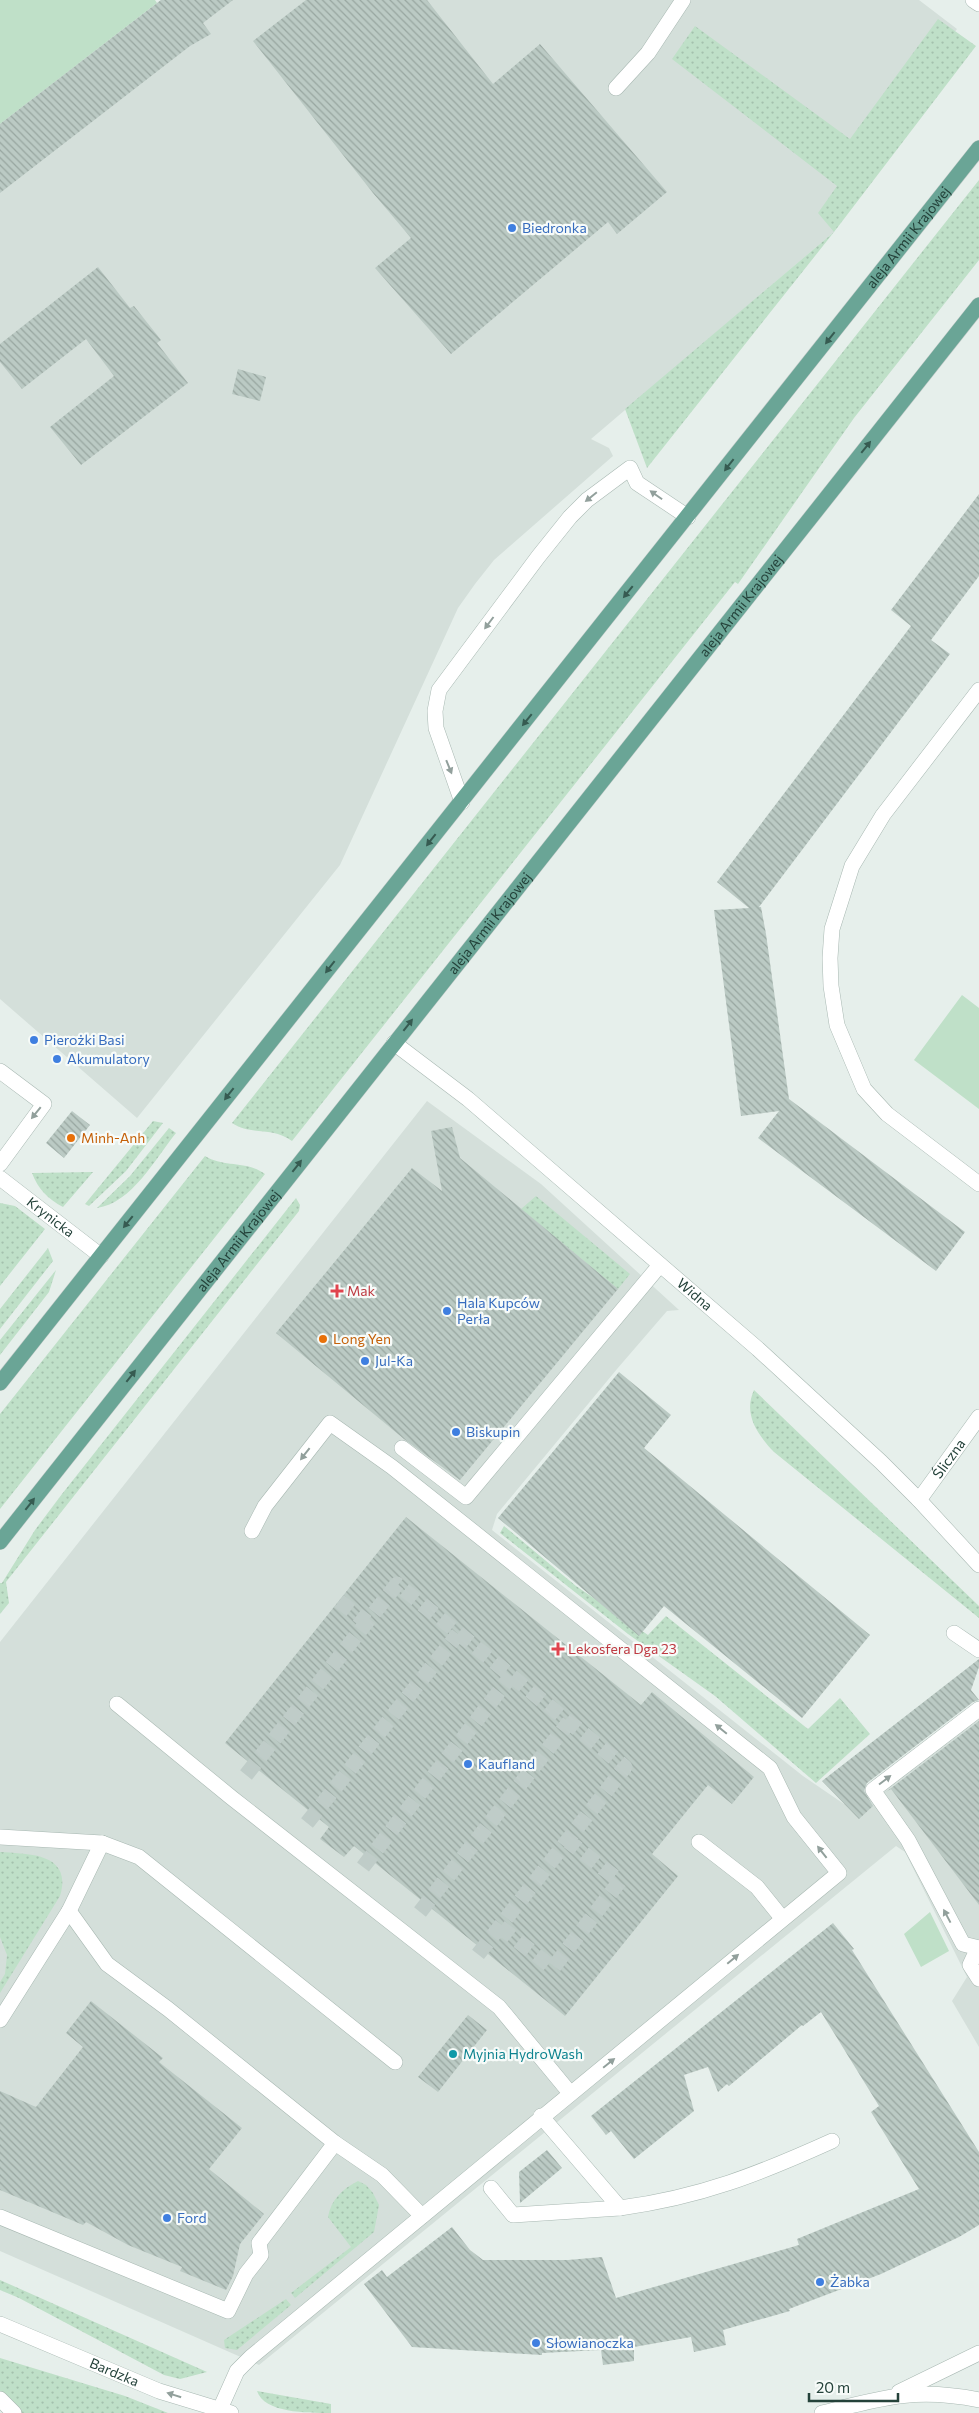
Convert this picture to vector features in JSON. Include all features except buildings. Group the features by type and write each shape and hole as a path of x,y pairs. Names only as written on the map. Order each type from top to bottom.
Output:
{"main road":[{"name":"aleja Armii Krajowej","path":"0,1383 979,148"},
{"name":"aleja Armii Krajowej","path":"0,1542 979,305"}],"street":[{"path":"616,88 648,52 683,0"},
{"path":"973,0 979,4"},
{"path":"462,802 436,728 435,711 439,690 538,557 587,500 630,468 637,483 688,517"},
{"path":"979,690 883,815 852,866 832,929 830,958 831,986 837,1025 864,1089 887,1114 979,1184"},
{"name":"Widna","path":"394,1043 468,1099 771,1361 920,1500 979,1565"},
{"path":"0,1071 44,1104 0,1164"},
{"name":"Krynicka","path":"0,1178 101,1256"},
{"path":"402,1448 466,1498 660,1265"},
{"name":"Śliczna","path":"920,1500 979,1417"},
{"path":"222,2412 234,2376 251,2357 541,2116 606,2065 782,1918 839,1873 794,1817 770,1768 399,1473 330,1423 265,1506 252,1531"},
{"path":"954,1633 979,1650"},
{"path":"117,1704 232,1798 499,2007 570,2093"},
{"path":"979,1709 873,1790 908,1840 963,1944 978,1948 970,1965 979,1979"},
{"path":"0,1837 102,1843 139,1857 395,2062"},
{"path":"699,1842 757,1887 782,1918"},
{"path":"0,2020 69,1910 102,1843"},
{"path":"69,1910 107,1964 168,2009 335,2143 382,2175 422,2216"},
{"path":"541,2116 620,2208"},
{"path":"491,2188 514,2214 620,2208 663,2202 730,2184 771,2169 832,2141"},
{"path":"0,2217 228,2311 246,2274 261,2255 259,2242 335,2143"},
{"name":"Bardzka","path":"0,2324 159,2391 222,2412"},
{"path":"860,2413 892,2395 979,2353"},
{"path":"822,2413 892,2395 940,2394 979,2400"},
{"path":"0,2399 14,2413"}],"shaded area":[{"path":"161,0 919,0 957,29 837,186 834,232 591,439 609,448 613,456 494,560 475,584 458,608 340,865 137,1118 0,999 0,124"},
{"path":"427,1101 541,1184 679,1310 667,1311 617,1369 497,1514 492,1530 803,1776 844,1804 979,1705 979,2047 952,2001 967,1977 905,1852 896,1846 259,2365 0,2251 0,1642"}],"green space":[{"path":"0,0 155,0 157,3 0,124"},
{"path":"938,19 976,46 834,232 818,213 837,186 672,59 695,26 850,139"},
{"path":"979,180 979,260 854,418 738,584 735,582 292,1141 284,1136 239,1127 232,1123"},
{"path":"834,232 647,468 625,409"},
{"path":"962,995 979,1008 979,1109 914,1060"},
{"path":"153,1121 163,1123 126,1171 89,1206 85,1204"},
{"path":"169,1128 176,1133 142,1178 121,1198 97,1208 130,1176"},
{"path":"205,1156 220,1162 250,1167 265,1174 0,1509 0,1414"},
{"path":"93,1172 63,1207 44,1193 32,1173"},
{"path":"536,1196 630,1274 618,1289 521,1209"},
{"path":"296,1198 300,1205 299,1211 6,1582 9,1603 0,1614 0,1583 2,1583 35,1530"},
{"path":"0,1203 15,1206 45,1229 0,1286"},
{"path":"48,1248 53,1261 0,1329 0,1309"},
{"path":"56,1270 49,1292 0,1355 0,1340"},
{"path":"754,1390 979,1606 979,1618 774,1452 757,1431 751,1415 750,1407"},
{"path":"504,1526 576,1586 648,1635 666,1616 808,1729 840,1698 870,1734 816,1783 715,1696 628,1634 500,1533"},
{"path":"0,1852 35,1855 46,1859 60,1871 62,1882 60,1896 0,1993 0,1982 5,1974 7,1955 0,1937"},
{"path":"930,1912 949,1951 921,1967 904,1934"},
{"path":"358,2181 366,2185 373,2193 379,2205 374,2232 295,2298 291,2293 351,2247 328,2217 329,2211 338,2196"},
{"path":"0,2280 207,2372 180,2379 164,2375 19,2298 0,2290"},
{"path":"286,2299 291,2305 237,2350 225,2348 224,2340"},
{"path":"0,2358 125,2396 168,2413 20,2413 0,2404"},
{"path":"257,2391 331,2404 331,2413 299,2412 277,2408 268,2404"}],"tunnel":[{"path":"246,1775 397,1584 625,1767 476,1957"},
{"path":"339,1601 367,1622"},
{"path":"307,1823 458,1634"},
{"path":"363,1867 511,1676"},
{"path":"420,1912 569,1722"},
{"path":"500,1927 553,1968 620,1881 568,1841"}],"place":[{"name":"Biedronka","path":"512,228"},
{"name":"Pierożki Basi","path":"34,1040"},
{"name":"Akumulatory","path":"57,1059"},
{"name":"Minh-Anh","path":"71,1138"},
{"name":"Mak","path":"337,1291"},
{"name":"Hala Kupców Perła","path":"447,1311"},
{"name":"Long Yen","path":"323,1339"},
{"name":"Jul-Ka","path":"365,1361"},
{"name":"Biskupin","path":"456,1432"},
{"name":"Lekosfera Dga 23","path":"558,1649"},
{"name":"Kaufland","path":"468,1764"},
{"name":"Myjnia HydroWash","path":"453,2054"},
{"name":"Ford","path":"167,2218"},
{"name":"Żabka","path":"820,2282"},
{"name":"Słowianoczka","path":"536,2343"}]}
